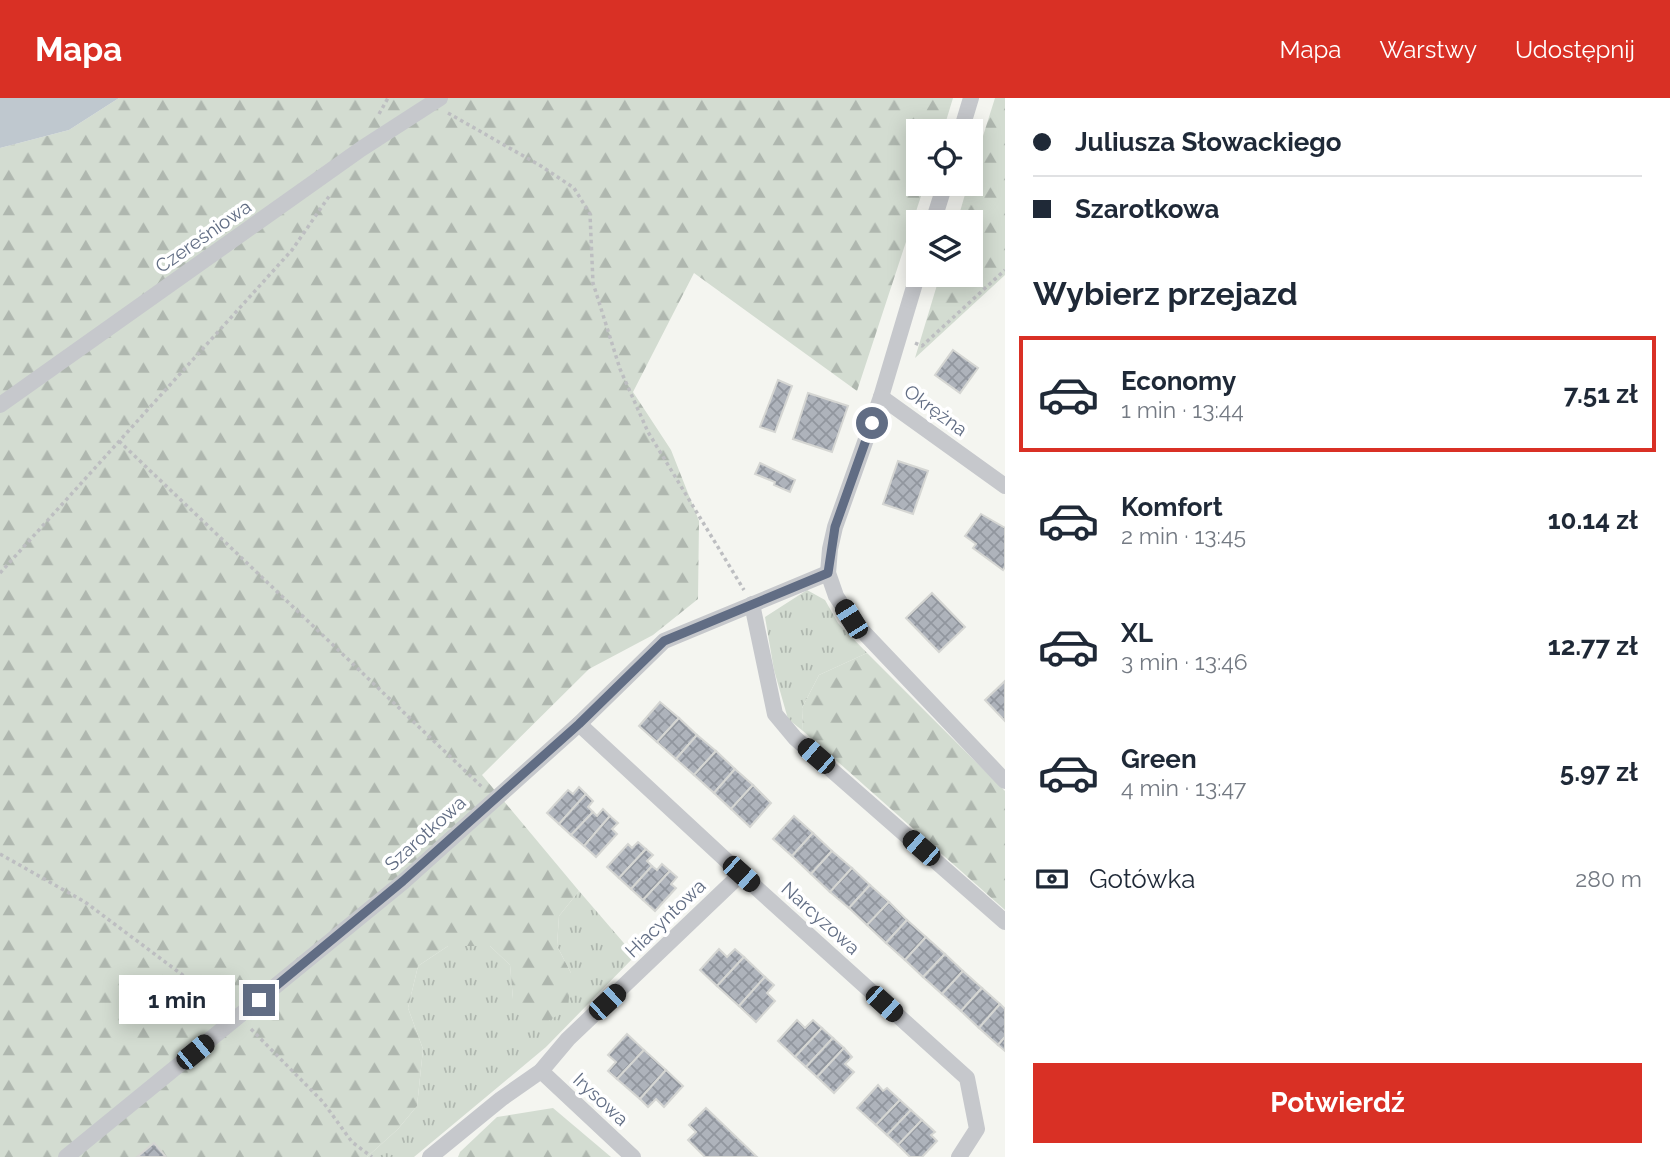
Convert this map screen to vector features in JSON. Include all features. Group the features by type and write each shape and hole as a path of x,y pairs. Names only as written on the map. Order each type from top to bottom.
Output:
{"street":[{"path":"965,119 971,98"},
{"name":"Czereśniowa","path":"0,405 361,149 435,100"},
{"name":"Okrężna","path":"914,287 881,397 1005,486"},
{"path":"881,397 835,527 828,573 836,596 851,619 1005,781"},
{"name":"Szarotkowa","path":"66,1157 403,881 579,724 664,641 828,573"},
{"path":"752,604 775,714 795,738 1005,922"},
{"name":"Narcyzowa","path":"579,724 967,1078 977,1129 959,1157"},
{"name":"Hiacyntowa","path":"430,1157 501,1099 541,1071 568,1039 741,874"},
{"name":"Irysowa","path":"541,1071 633,1157"}],"path":[{"path":"435,100 574,188 590,214 593,283 620,369 648,432 752,604"},
{"path":"0,572 292,250 330,194"},
{"path":"898,338 922,346 1005,270"},
{"path":"119,440 495,799"},
{"path":"0,854 85,902 238,1017 323,1102 352,1142 372,1157"}],"green space":[{"path":"119,98 953,98 947,119 906,119 906,196 921,196 916,210 906,210 906,242 857,391 694,273 633,392 671,450 699,521 698,599 653,635 589,669 482,775 579,891 559,916 557,946 571,973 568,1009 545,1023 513,999 510,965 490,946 448,946 418,966 408,1008 423,1049 417,1106 398,1129 367,1157 0,1157 0,148 69,130"},
{"path":"995,98 1005,98 1005,275 915,358 936,287 983,287 983,210 960,210 965,196 983,196 983,136"},
{"path":"807,590 825,600 838,623 867,653 819,675 802,708 803,731 788,719 774,670 765,617"},
{"path":"867,653 1005,791 1005,910 803,731 802,708 819,675"},
{"path":"579,891 635,956 546,1047 414,1157 367,1157 398,1129 417,1106 423,1049 408,1008 418,966 448,946 490,946 510,965 513,999 571,973 557,946 559,916"},
{"path":"553,1108 611,1157 458,1157 497,1117"}],"shaded area":[{"path":"0,98 119,98 69,130 0,148"}],"building":[{"path":"953,350 978,368 960,393 935,375"},
{"path":"778,380 792,386 775,432 760,427"},
{"path":"808,393 848,406 832,452 793,439"},
{"path":"898,461 928,471 913,514 883,504"},
{"path":"760,463 795,480 790,492 755,474"},
{"path":"981,514 1005,528 1003,570 973,548 976,544 965,536"},
{"path":"932,593 965,627 939,652 906,618"},
{"path":"1005,681 1005,721 985,700"},
{"path":"660,702 679,718 657,742 639,726"},
{"path":"679,718 697,735 676,759 657,742"},
{"path":"697,735 716,751 694,775 676,759"},
{"path":"716,751 735,769 714,793 694,775"},
{"path":"735,769 753,785 731,809 714,793"},
{"path":"753,785 771,803 750,827 731,809"},
{"path":"579,787 586,794 559,824 547,813 568,790 573,794"},
{"path":"586,794 593,801 588,807 593,812 571,835 559,824"},
{"path":"603,809 610,816 584,846 571,835 593,812 597,816"},
{"path":"610,816 618,823 612,829 617,834 596,857 584,846"},
{"path":"794,816 813,833 792,856 773,839"},
{"path":"813,833 832,851 811,874 792,856"},
{"path":"638,842 646,849 619,878 607,867 628,844 632,848"},
{"path":"646,849 653,855 647,861 652,866 631,889 619,878"},
{"path":"832,851 852,868 830,892 811,874"},
{"path":"662,864 670,871 643,900 631,889 652,866 657,870"},
{"path":"852,868 870,885 849,908 830,892"},
{"path":"670,871 677,877 671,884 676,888 655,911 643,900"},
{"path":"870,885 889,902 867,925 849,908"},
{"path":"889,902 907,920 886,943 867,925"},
{"path":"907,920 926,937 905,960 886,943"},
{"path":"926,937 945,954 923,977 905,960"},
{"path":"719,949 727,957 735,949 744,957 717,986 700,970"},
{"path":"945,954 963,971 942,994 923,977"},
{"path":"744,957 765,977 739,1006 717,986"},
{"path":"963,971 982,988 961,1011 942,994"},
{"path":"765,977 774,985 767,993 775,1001 756,1022 739,1006"},
{"path":"982,988 1000,1004 979,1028 961,1011"},
{"path":"1000,1004 1005,1009 1005,1037 998,1045 979,1028"},
{"path":"797,1020 805,1028 813,1020 822,1028 795,1057 778,1041"},
{"path":"822,1028 833,1038 806,1067 795,1057"},
{"path":"627,1034 644,1050 617,1079 608,1071 616,1062 608,1055"},
{"path":"1005,1037 1005,1051 998,1045"},
{"path":"833,1038 844,1048 817,1077 806,1067"},
{"path":"844,1048 852,1057 845,1064 854,1072 834,1093 817,1077"},
{"path":"644,1050 666,1070 640,1099 617,1079"},
{"path":"666,1070 683,1086 664,1107 656,1099 648,1107 640,1099"},
{"path":"878,1085 883,1091 887,1088 900,1100 876,1125 857,1108"},
{"path":"900,1100 911,1110 887,1135 876,1125"},
{"path":"706,1108 757,1157 705,1157 688,1140 696,1132 689,1125"},
{"path":"911,1110 922,1120 898,1145 887,1135"},
{"path":"922,1120 935,1132 931,1135 937,1141 922,1157 910,1157 898,1145"},
{"path":"154,1143 166,1157 137,1157"}],"route":[{"path":"259,1000 403,881 579,724 664,641 828,573 835,527 872,423"}]}
